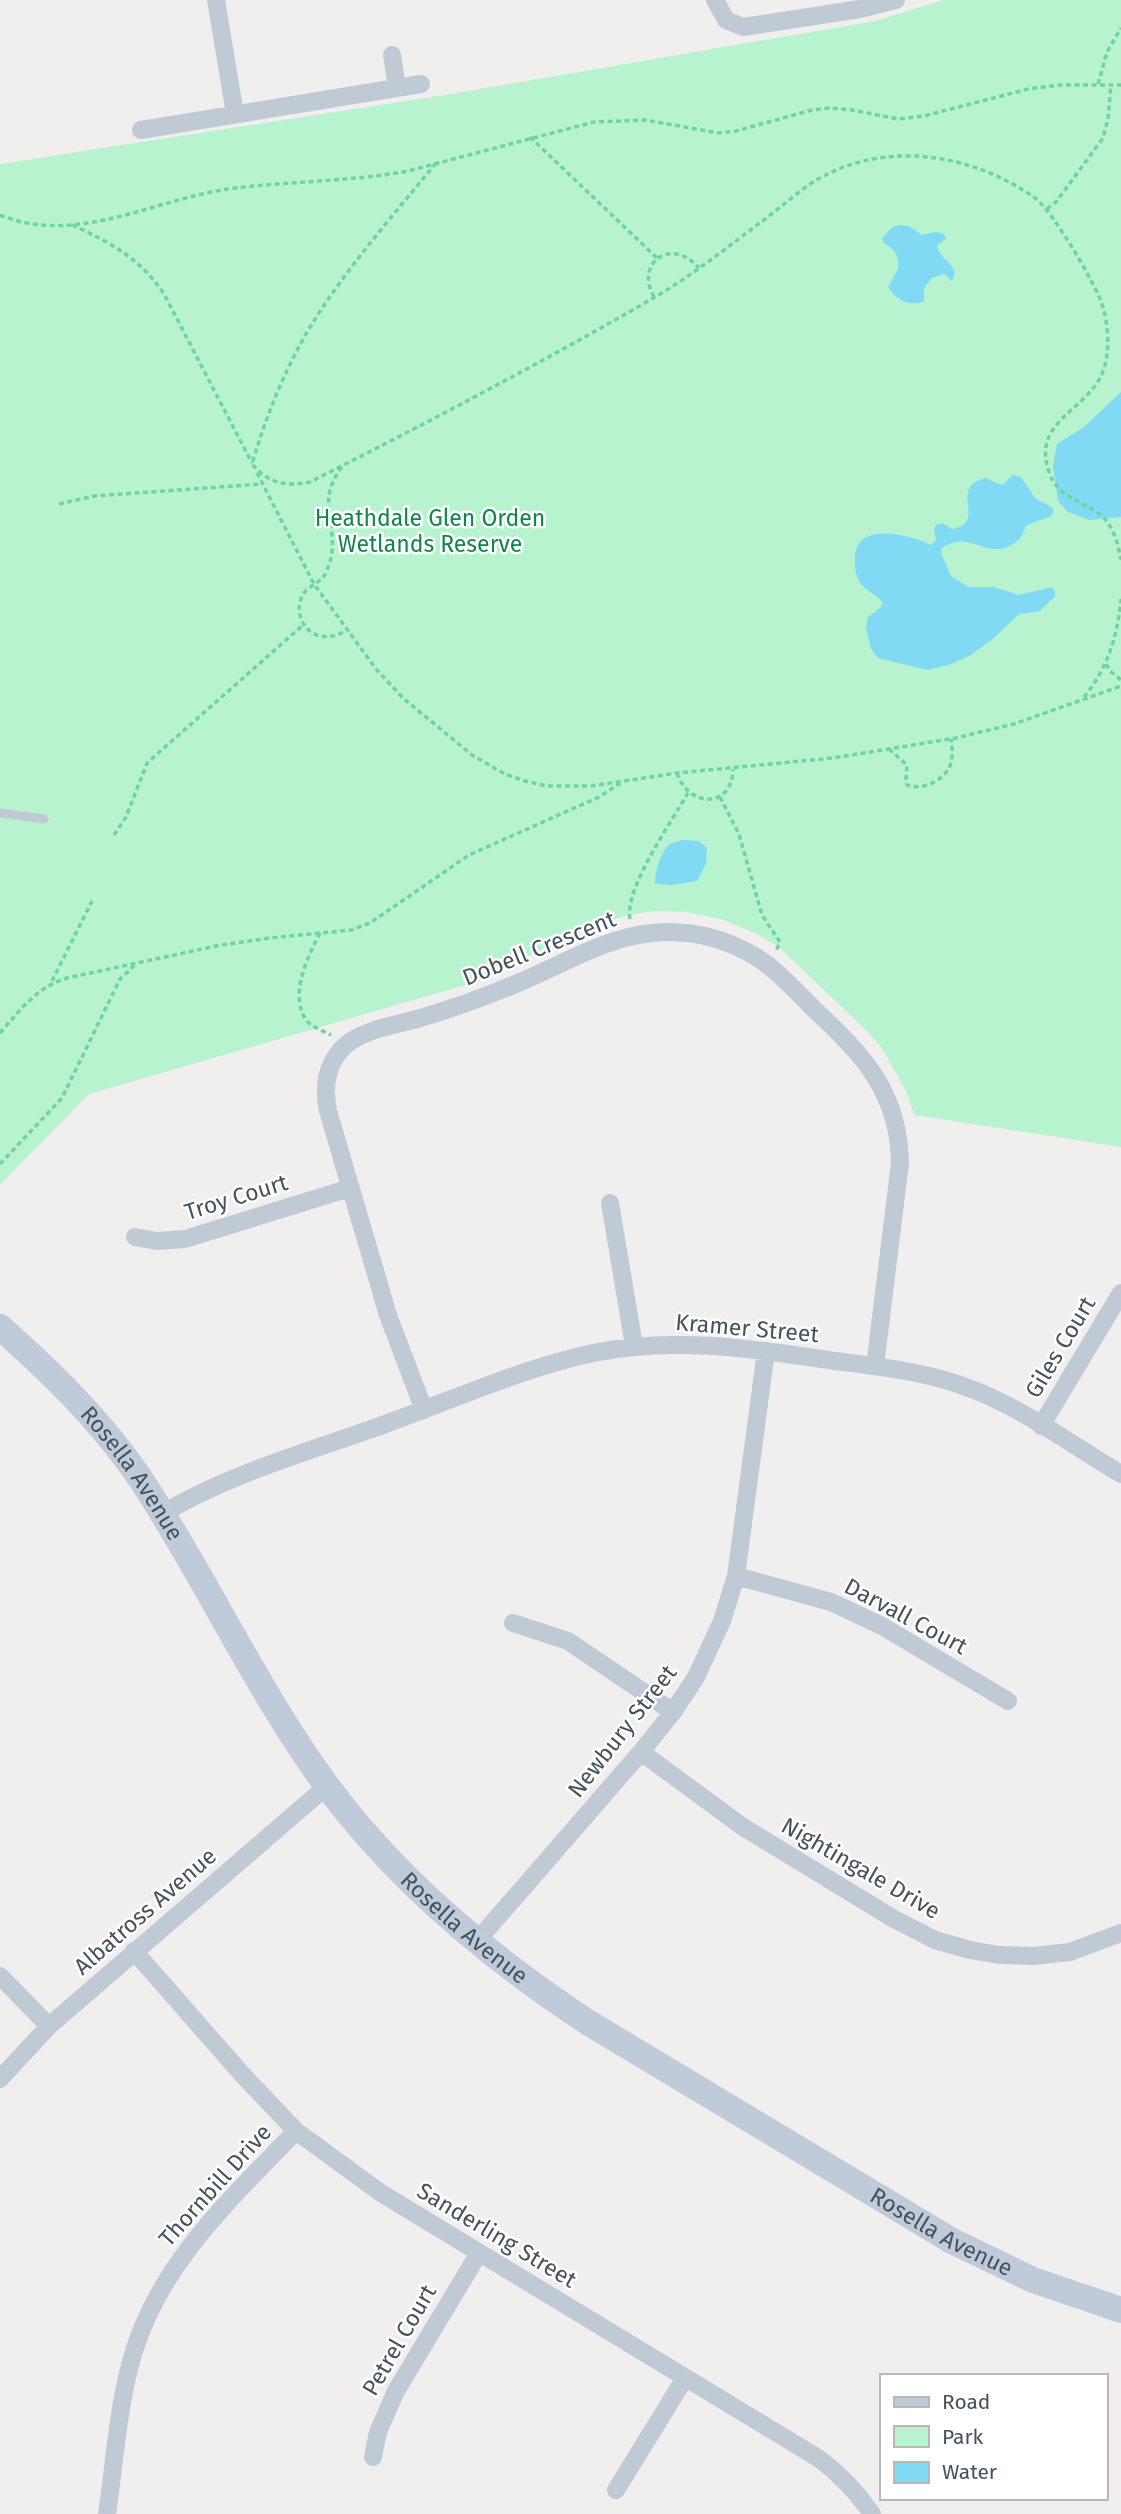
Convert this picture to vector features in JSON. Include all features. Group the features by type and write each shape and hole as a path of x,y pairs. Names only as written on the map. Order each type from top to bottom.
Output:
{"street":[{"path":"216,0 235,114"},
{"path":"715,0 726,20 743,27 860,9 896,0"},
{"path":"392,55 397,88"},
{"path":"141,130 421,84"},
{"name":"Dobell Crescent","path":"348,1044 370,1033 496,993 633,935 668,932 704,935 742,948 769,965 853,1046 880,1082 894,1115 900,1148 899,1180 875,1366"},
{"path":"348,1044 331,1064 325,1086 328,1111 388,1315 424,1410"},
{"name":"Troy Court","path":"135,1237 157,1241 185,1239 350,1188"},
{"path":"610,1203 634,1346"},
{"name":"Giles Court","path":"1041,1426 1121,1293"},
{"name":"Rosella Avenue","path":"0,1326 55,1377 100,1425 139,1477 268,1697 327,1786 398,1868 476,1942 589,2023 952,2241 1034,2280 1121,2310"},
{"name":"Kramer Street","path":"162,1514 214,1486 554,1363 634,1346 696,1344 766,1351 917,1373 959,1384 997,1400 1121,1474"},
{"name":"Newbury Street","path":"476,1942 641,1752 673,1712 696,1677 722,1621 736,1576 766,1351"},
{"name":"Darvall Court","path":"736,1576 831,1602 882,1626 1008,1701"},
{"path":"513,1623 568,1641 673,1712"},
{"name":"Nightingale Drive","path":"641,1752 743,1827 894,1919 935,1940 980,1952 1033,1956 1070,1952 1121,1933"},
{"name":"Albatross Avenue","path":"0,2078 49,2026 327,1786"},
{"name":"Sanderling Street","path":"134,1951 296,2131 345,2169 835,2470 872,2514"},
{"path":"0,1976 49,2026"},
{"name":"Thornbill Drive","path":"107,2514 129,2369 152,2305 192,2242 296,2131"},
{"name":"Petrel Court","path":"373,2457 379,2432 396,2391 479,2252"},
{"path":"616,2490 685,2378"}],"lane":[{"path":"0,813 44,819"}],"path":[{"path":"1098,84 1107,52 1121,28"},
{"path":"1047,209 1056,202 1103,138 1108,119 1111,84"},
{"path":"0,215 25,223 72,225 112,219 162,203 225,190 315,180 377,177 594,122 645,120 719,133 736,131 812,110 830,108 898,118 923,116 1028,89 1121,85"},
{"path":"530,137 657,258"},
{"path":"252,464 260,474 271,481 296,485 310,482 654,298 819,179 876,158 931,156 989,173 1036,198 1062,232 1101,302 1107,322 1106,358 1100,379 1052,428 1047,441 1048,471 1056,487 1100,515 1110,526 1118,542 1121,560"},
{"path":"252,464 288,370 316,318 357,259 436,163"},
{"path":"72,225 124,251 153,278 164,294 314,584 376,669 403,698 472,754 505,774 547,786 591,786 677,773 821,760 951,739 1014,724 1121,683 1106,664"},
{"path":"654,298 648,275 657,258 674,253 684,255 699,268"},
{"path":"344,464 336,475 328,503 332,550 323,578 302,596 299,606 303,625 313,634 331,637 346,630"},
{"path":"59,504 94,496 262,484"},
{"path":"1083,699 1106,664 1118,625 1121,599"},
{"path":"114,835 126,817 147,763 303,625"},
{"path":"889,749 908,765 905,779 907,785 919,787 935,782 949,768 951,739"},
{"path":"677,773 680,783 688,793 707,799 720,797 728,789 733,768"},
{"path":"51,983 221,945 351,930 370,923 469,855 599,797 623,781"},
{"path":"633,935 628,910 634,892 649,859 688,793"},
{"path":"720,797 739,834 762,915 780,942 769,965"},
{"path":"0,1033 51,983 92,901"},
{"path":"320,933 301,973 301,1009 308,1021 348,1044"},
{"path":"0,1164 62,1098 120,979 139,963"}],"green space":[{"name":"Heathdale Glen Orden Wetlands Reserve","path":"943,0 1121,0 1121,1147 914,1115 906,1091 882,1048 780,948 757,934 724,920 686,912 654,911 599,924 462,986 89,1094 0,1185 0,164 451,94 875,21"}],"water":[{"path":"909,226 922,235 936,232 944,234 946,239 937,247 955,273 952,281 944,274 932,278 924,288 924,301 919,303 904,301 895,296 888,287 899,265 897,255 882,239 891,228"},
{"path":"1121,392 1121,517 1089,520 1068,512 1058,501 1053,466 1057,444 1084,427"},
{"path":"1013,475 1021,477 1035,498 1053,508 1053,513 1027,525 1020,538 1008,547 990,549 963,542 942,548 941,553 951,576 968,587 994,587 1019,595 1052,587 1055,596 1040,611 1019,614 971,655 949,665 927,670 878,658 871,649 866,627 868,617 883,603 861,584 858,578 855,562 857,547 864,539 885,534 910,537 931,545 936,540 936,525 942,523 952,529 962,525 967,519 967,496 975,482 986,478 1002,485"},
{"path":"682,840 699,841 707,848 706,864 697,881 673,885 655,884 663,852 670,844"}]}
